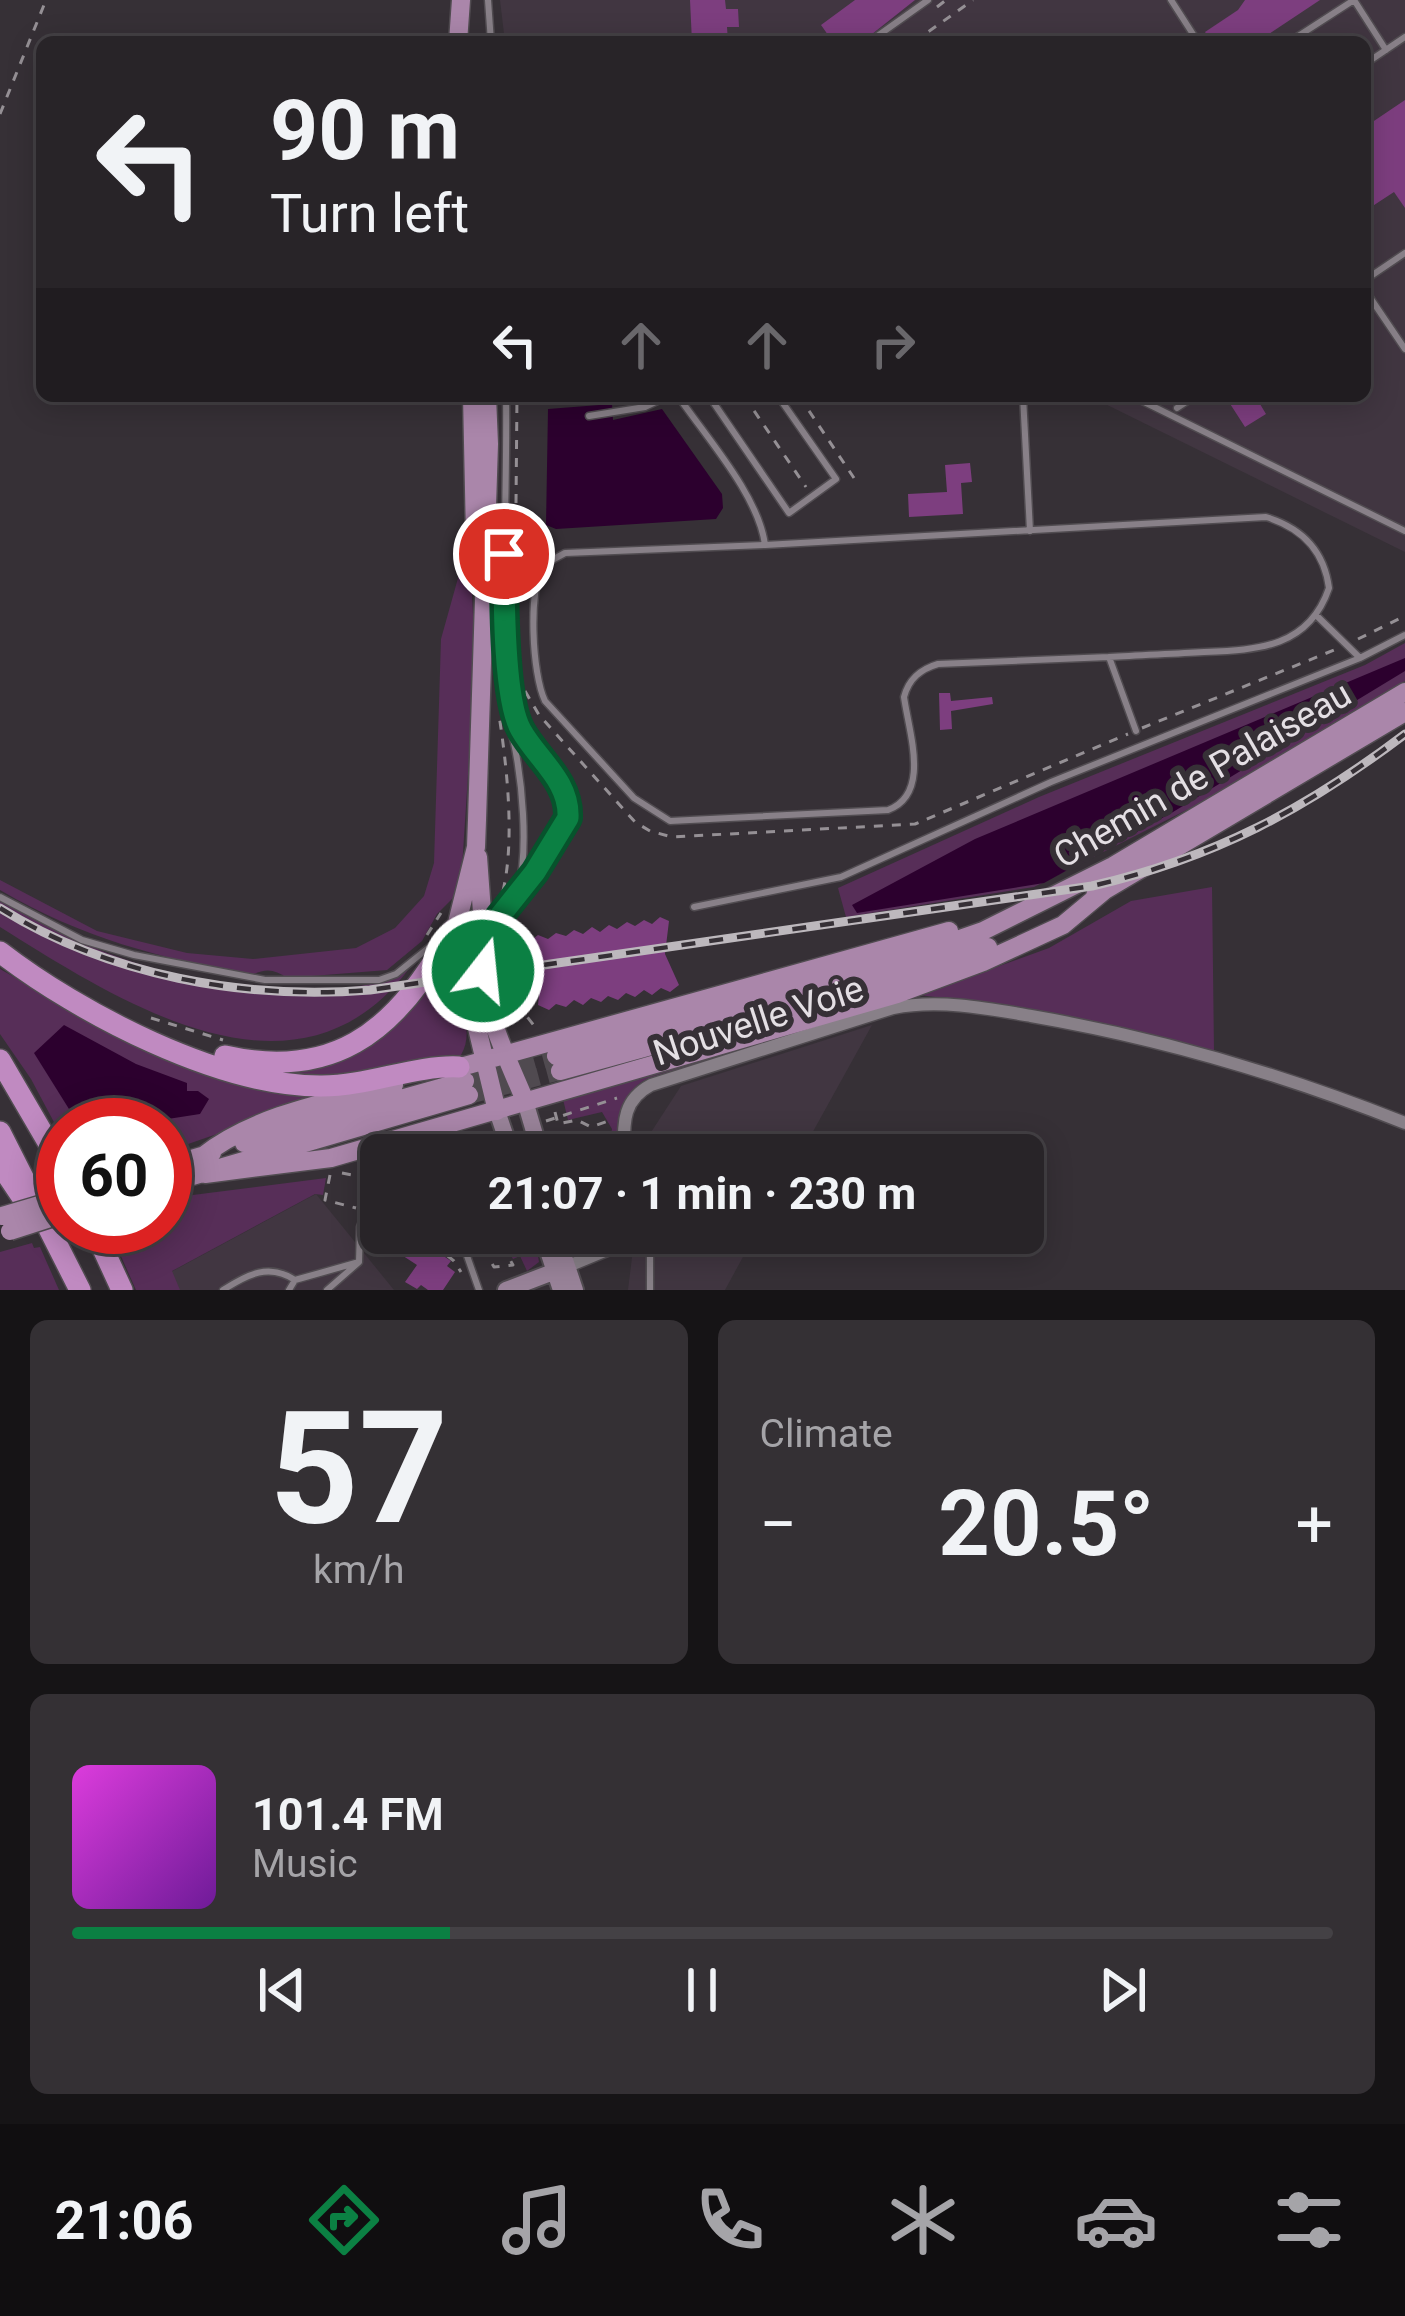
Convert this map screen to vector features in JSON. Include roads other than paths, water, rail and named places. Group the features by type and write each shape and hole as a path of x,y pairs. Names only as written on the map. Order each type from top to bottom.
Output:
{"highway":[{"path":"83,1005 227,1056 268,1062 296,1060 336,1051 388,1020 422,984 444,928"},
{"path":"0,952 100,1018 206,1061 284,1083 347,1085 439,1066 464,1081"},
{"path":"0,1060 36,1122"},
{"path":"0,1132 36,1200"},
{"path":"0,1163 36,1218"},
{"path":"63,1254 80,1290"},
{"path":"105,1254 122,1290"}],"main road":[{"path":"458,36 461,3"},
{"path":"461,3 469,36"},
{"path":"472,402 476,572 482,625"},
{"path":"487,402 476,847 486,928 494,946 484,980 536,1134"},
{"name":"Chemin de Palaiseau","path":"1030,910 1279,770 1405,692"},
{"name":"Chemin de Palaiseau","path":"1105,890 1405,712"},
{"path":"476,847 444,928 451,964 476,970 487,962"},
{"path":"1030,910 868,971 558,1064 927,969 1016,935 1105,890"},
{"path":"192,1166 332,1158 939,980 1064,925 1105,890"},
{"path":"192,1171 273,1150 464,1081 484,1060 506,1052 1030,910"},
{"path":"444,928 470,921 486,928"},
{"path":"463,970 505,1134"},
{"path":"204,1165 221,1141 290,1114 464,1081"},
{"path":"3,1224 36,1210"},
{"path":"3,1224 36,1218"},
{"path":"552,1254 575,1290"},
{"path":"558,1254 561,1290"},
{"path":"506,1290 560,1269"}],"street":[{"name":"Nouvelle Voie","path":"624,1134 624,1115 642,1090 893,1008 925,1003 1066,1022 1292,1079 1405,1123"},
{"path":"560,1269 590,1254"}],"lane":[{"path":"488,0 491,36"},
{"path":"877,36 928,0"},
{"path":"1172,0 1194,36"},
{"path":"1298,36 1354,0 1386,50"},
{"path":"1371,60 1405,37"},
{"path":"1371,276 1405,253"},
{"path":"1371,299 1405,349"},
{"path":"486,928 561,833 569,808 555,774 520,730 506,653 506,402"},
{"path":"589,416 654,402"},
{"path":"682,402 753,506 765,545"},
{"path":"713,402 789,512 836,479 782,402"},
{"path":"1023,402 1030,531"},
{"path":"1144,402 1405,531"},
{"path":"1177,408 1186,402"},
{"path":"1266,517 1298,531 1321,556 1329,588 1316,615 1295,636 1257,650 925,668 904,697 914,785 901,806 865,812 670,820 634,798 545,700 537,680 534,592 538,572 549,558 566,553 765,545 1266,517"},
{"path":"1316,615 1360,658"},
{"path":"694,907 841,877 1051,782 1360,658 1405,635"},
{"path":"1108,656 1136,731"},
{"path":"518,892 523,865 519,761 513,738 520,730"},
{"path":"0,897 82,940 265,980 379,980 396,974 444,928"},
{"path":"327,1290 359,1262 360,1252"},
{"path":"466,1254 479,1290"},
{"path":"650,1254 650,1290"},
{"path":"289,1290 295,1280 359,1262"},
{"path":"224,1290 267,1269 282,1271 295,1280"}],"tunnel":[{"path":"465,1081 556,1056"},
{"path":"469,1095 560,1071"}],"railway":[{"path":"0,908 86,951 179,978 274,991 370,990 1092,886 1178,861 1257,828 1405,734"}]}
